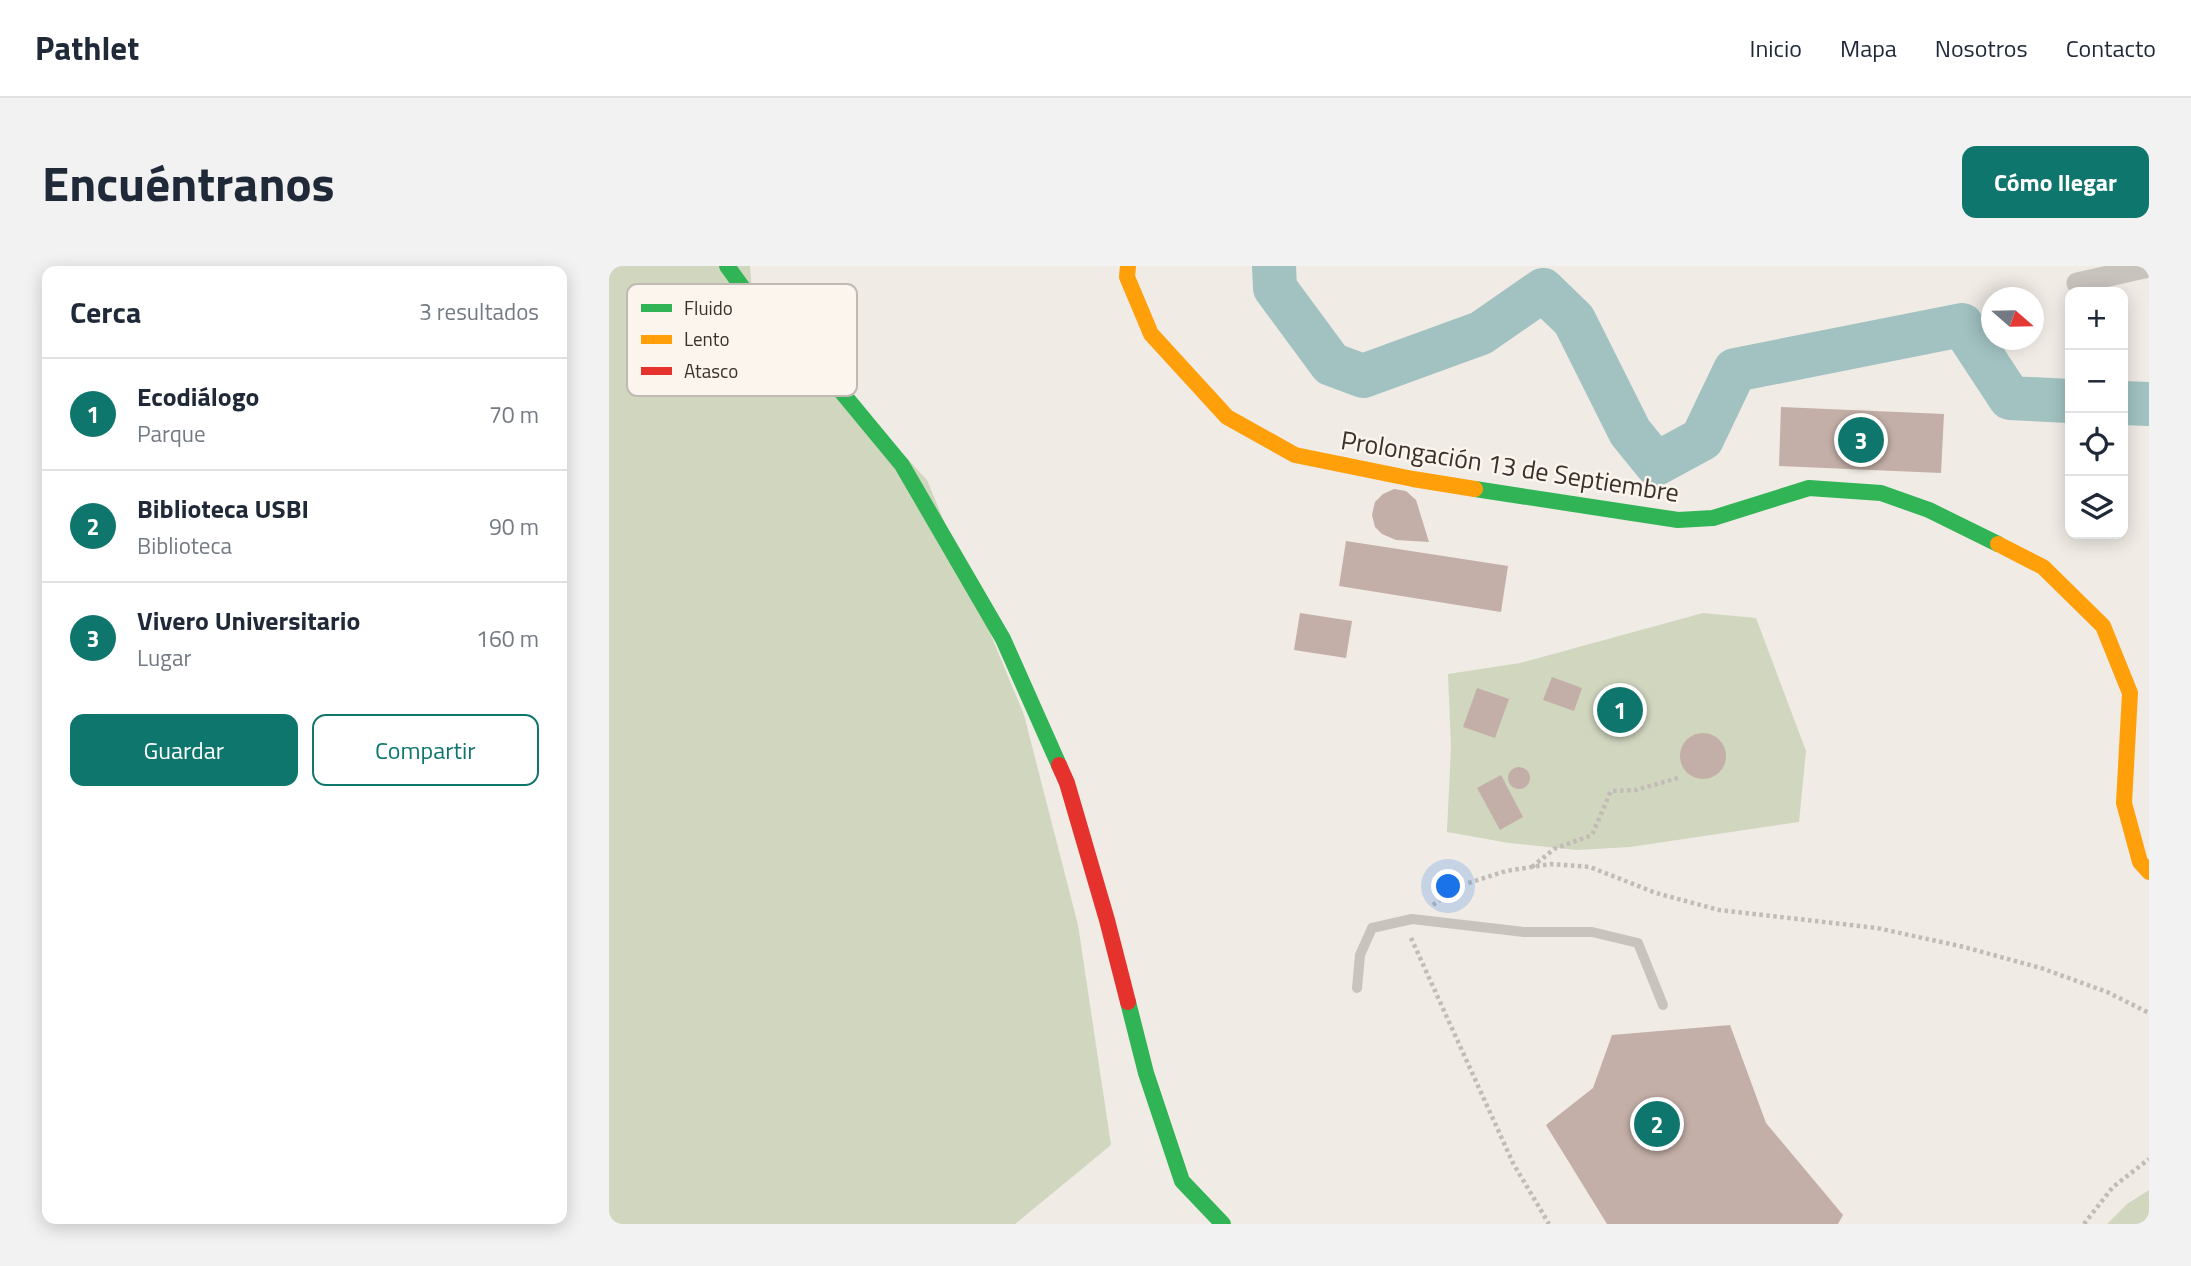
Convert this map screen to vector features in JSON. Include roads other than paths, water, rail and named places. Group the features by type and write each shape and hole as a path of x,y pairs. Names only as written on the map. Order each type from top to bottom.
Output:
{"street":[{"path":"727,266 740,284"},
{"name":"Prolongación 13 de Septiembre","path":"1128,266 1127,277 1150,334 1227,417 1295,455 1413,479 1678,520 1713,518 1809,488 1881,493 1929,510 2043,567 2102,626 2130,693 2124,803 2140,862 2149,873"},
{"path":"2077,283 2149,267"},
{"path":"845,396 902,465 1003,639 1067,783 1107,919 1146,1073 1182,1181 1223,1224"}],"lane":[{"path":"1357,988 1360,955 1372,928 1412,919 1524,932 1592,932 1638,943 1663,1005"}],"waterway":[{"path":"1274,266 1275,288 1331,364 1363,376 1481,333 1543,290 1574,320 1630,432 1656,464 1702,439 1735,370 1962,325 2010,398 2065,401"},
{"path":"2128,403 2149,404"}],"place":[{"name":"Vivero Universitario","path":"1861,440"},
{"name":"Ecodiálogo","path":"1620,710"},
{"name":"Biblioteca USBI","path":"1657,1124"}]}
